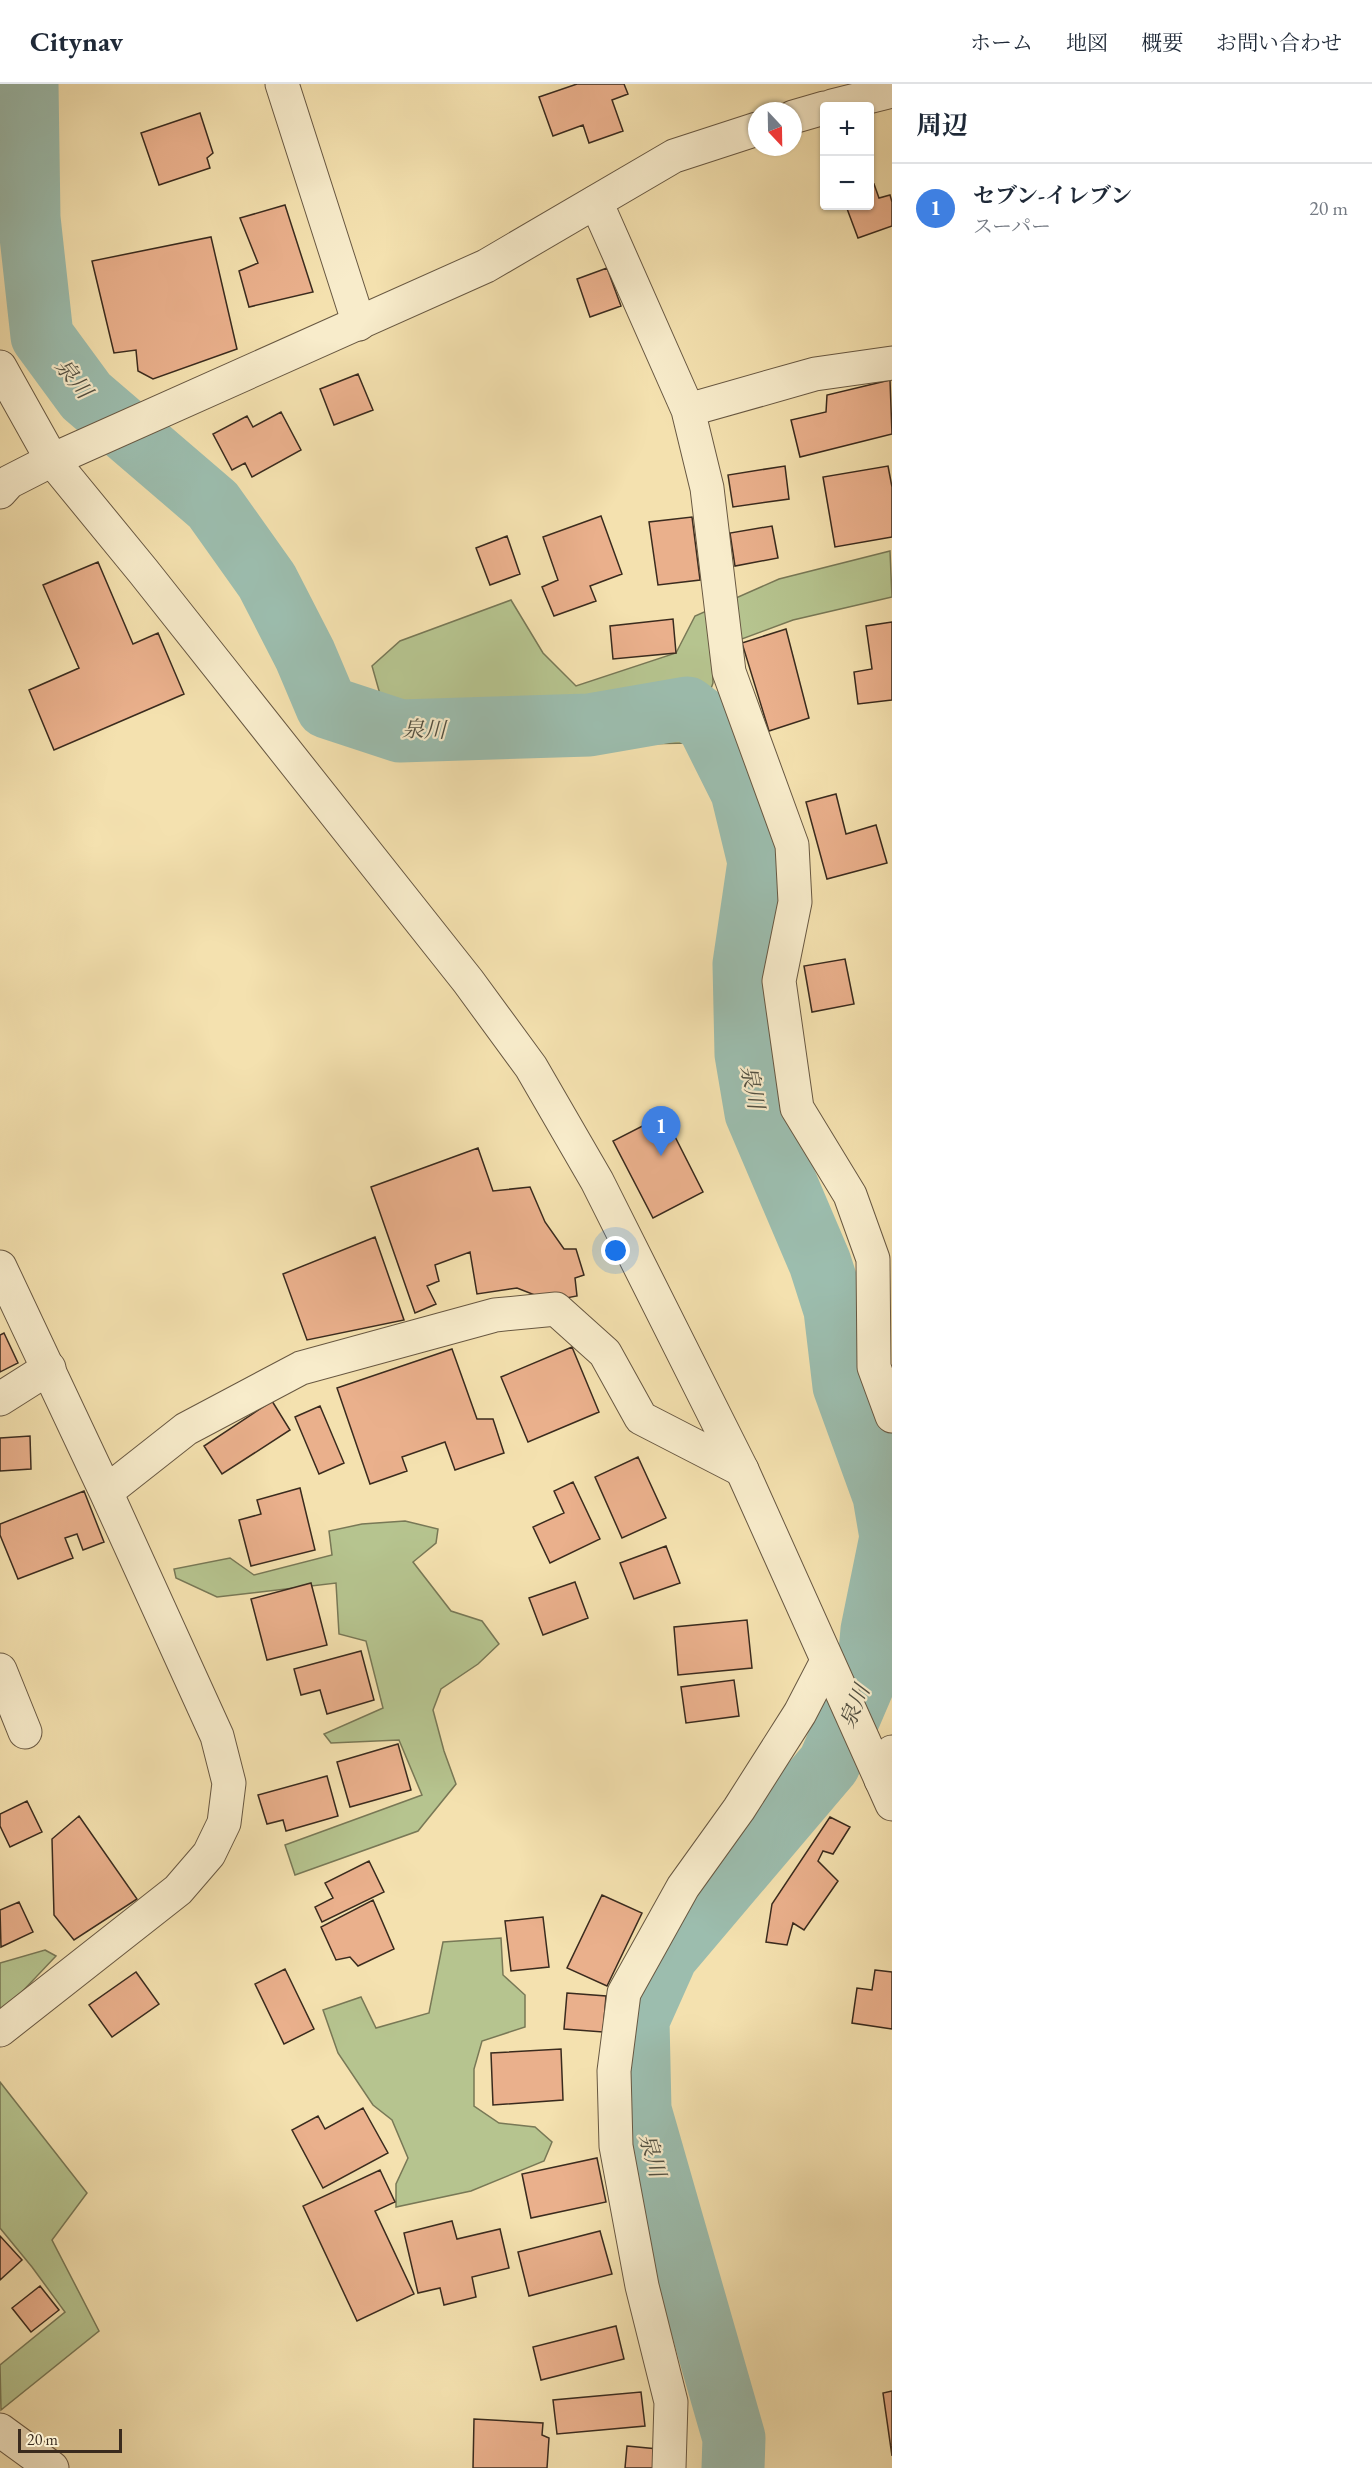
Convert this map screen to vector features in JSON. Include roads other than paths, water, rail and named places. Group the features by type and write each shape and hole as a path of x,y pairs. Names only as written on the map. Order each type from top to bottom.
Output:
{"street":[{"path":"291,86 359,324"},
{"path":"848,102 892,91"},
{"path":"802,114 820,109"},
{"path":"0,492 9,482 84,444 486,266 674,156 748,132"},
{"path":"596,202 688,410 707,488 729,672 792,844 795,902 779,981 797,1108 850,1195 873,1259 874,1367 892,1416"},
{"path":"688,410 815,374 892,363"},
{"path":"0,367 52,460 468,981 531,1067 597,1181 742,1470 829,1664 885,1775"},
{"path":"0,1267 49,1368 217,1736 229,1783 224,1823 210,1854 178,1890 0,2030"},
{"path":"106,1492 186,1429 302,1368 495,1315 556,1309 605,1353 641,1418 742,1470"},
{"path":"0,1399 49,1368"},
{"path":"669,2468 671,2402 642,2286 616,2146 614,2071 624,1993 683,1887 739,1809 829,1664"},
{"path":"0,1670 26,1732"},
{"path":"0,2430 52,2468"}],"waterway":[{"name":"泉川","path":"27,84 29,218 42,336 86,396 213,505 267,581 305,655 327,707 400,731 589,725 687,708 708,724 742,792 759,862 744,964 746,1054 756,1113 820,1263 835,1310 844,1386 884,1496 891,1537 872,1630 868,1673 829,1764 667,1955 638,2020 640,2110 734,2438 733,2468"}],"place":[{"name":"セブン-イレブン","path":"661,1156"}]}
